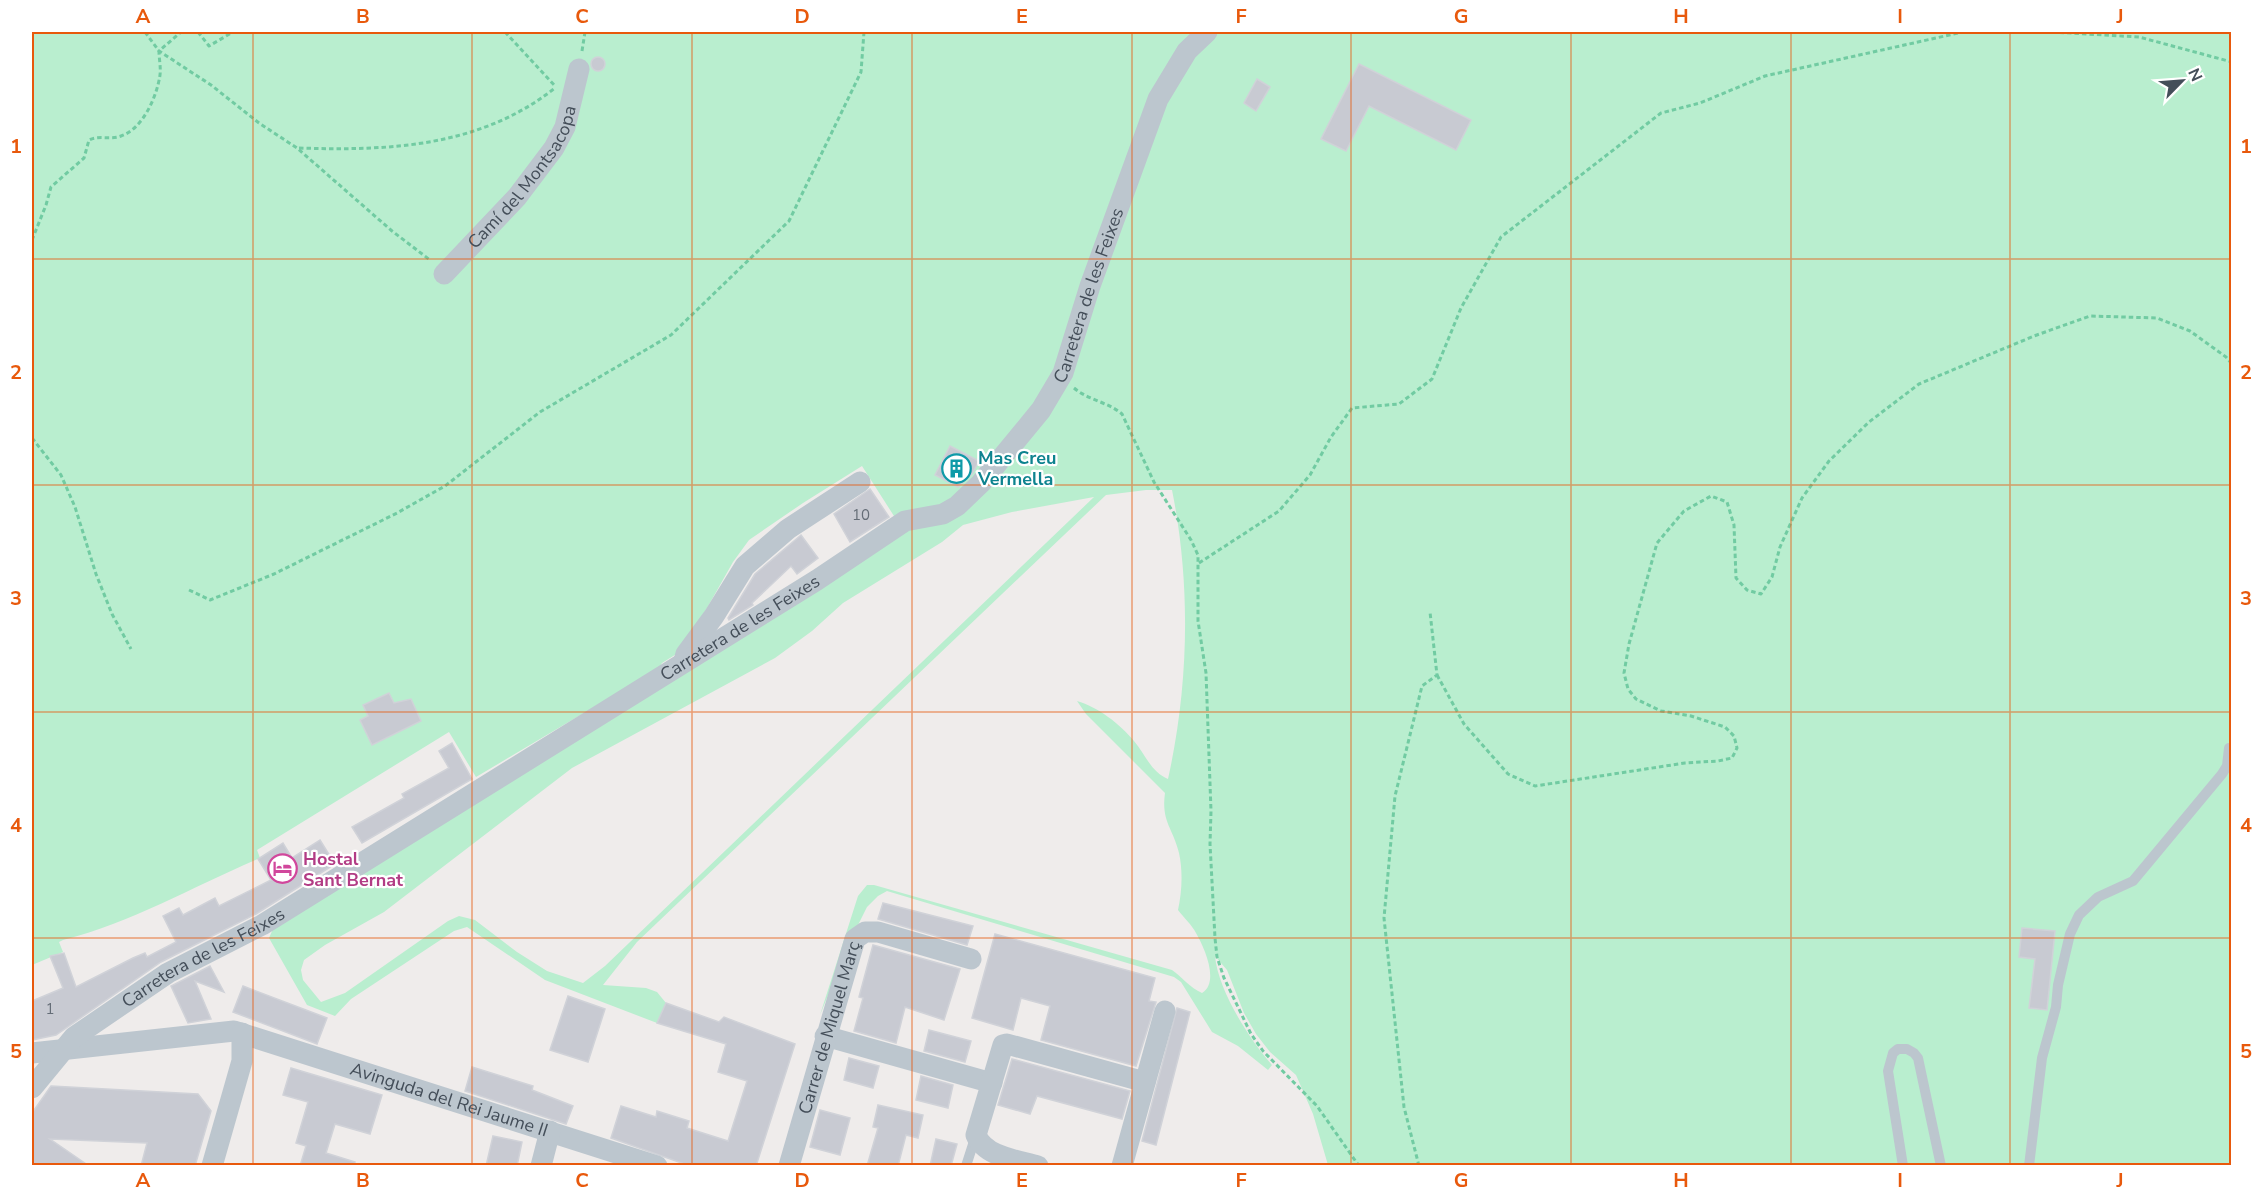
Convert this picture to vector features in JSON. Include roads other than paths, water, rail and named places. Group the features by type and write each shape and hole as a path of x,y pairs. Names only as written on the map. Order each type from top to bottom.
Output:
{"street":[{"name":"Carretera de les Feixes","path":"32,1089 74,1037 168,973 262,925 817,580 905,521 943,514 957,506 981,483 1054,391 1065,367 1090,286 1158,99 1187,51 1207,32"},
{"name":"Camí del Montsacopa","path":"444,274 517,197 554,148 565,127 579,69"},
{"path":"683,664 687,654 745,566 788,529 860,482"},
{"name":"Carrer de Miquel Març","path":"789,1166 855,939 865,932 878,932 971,959"},
{"path":"1122,1166 1165,1011"},
{"name":"Avinguda del Rei Jaume II","path":"32,1053 223,1031 242,1033 657,1166"},
{"path":"212,1166 242,1061 242,1033"},
{"path":"825,1036 992,1083"},
{"path":"1033,1165 990,1151 979,1143 976,1135 1003,1045 1007,1044 1145,1082"},
{"path":"541,1166 550,1131"}],"lane":[{"path":"2029,1166 2042,1058 2056,1007 2058,986 2070,934 2079,915 2098,897 2133,881 2222,774 2227,766 2229,748"},
{"path":"1903,1166 1888,1071 1893,1053 1898,1049 1907,1049 1918,1058 1941,1166"},
{"path":"966,1166 976,1135"}],"place":[{"name":"Mas Creu Vermella","path":"957,468"},
{"name":"Hostal Sant Bernat","path":"282,869"}]}
